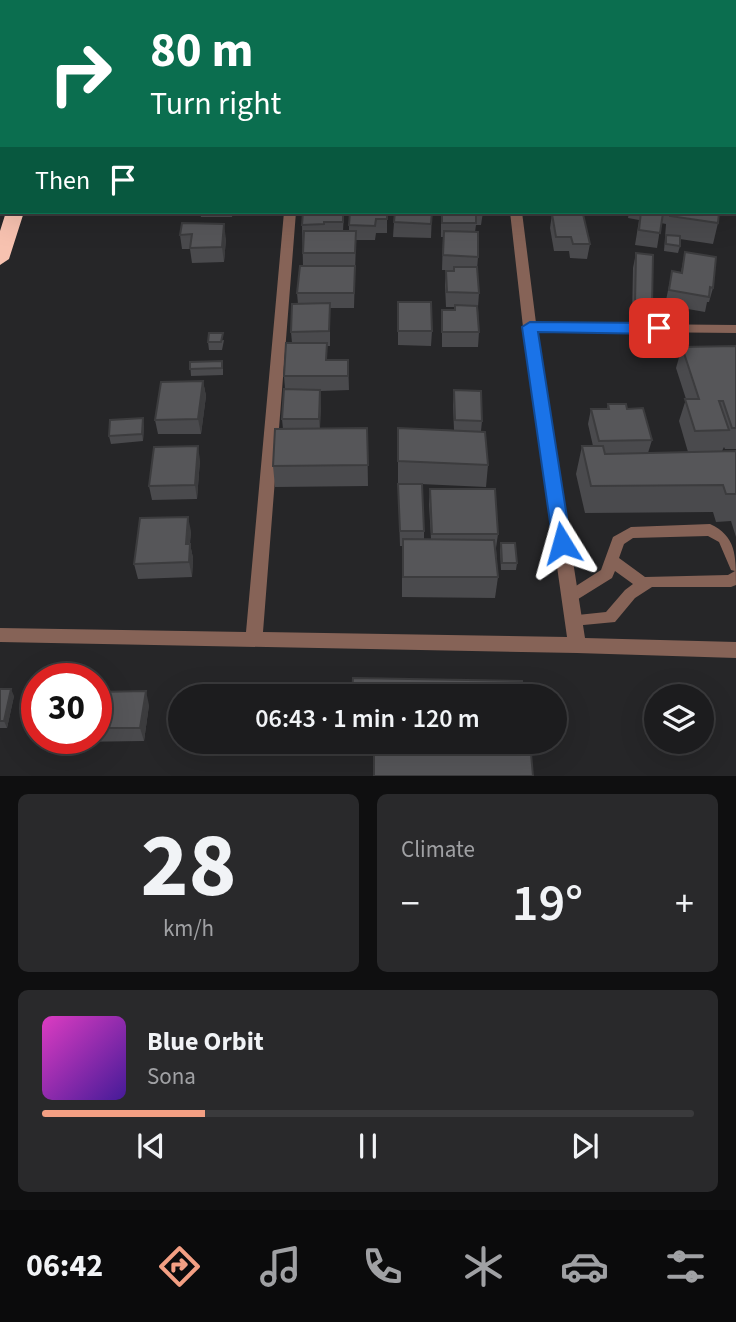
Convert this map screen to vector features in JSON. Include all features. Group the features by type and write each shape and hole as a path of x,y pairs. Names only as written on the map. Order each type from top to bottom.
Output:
{"highway":[{"path":"0,259 14,214"}],"street":[{"path":"254,641 290,214"},
{"path":"516,214 530,327 577,645"},
{"path":"530,327 736,329"},
{"path":"0,635 736,650"}],"lane":[{"path":"570,597 604,577 618,541 631,533 710,530 725,538 736,566"},
{"path":"612,561 643,584"},
{"path":"573,620 610,618 630,594 653,580 732,581 736,577"}],"building":[{"path":"303,214 343,214 343,222 302,225"},
{"path":"350,214 387,214 387,219 376,219 375,226 349,225"},
{"path":"395,214 432,214 431,224 394,222"},
{"path":"442,214 476,214 476,223 442,223"},
{"path":"552,214 583,214 590,244 573,244 571,237 556,237"},
{"path":"641,214 663,214 660,233 639,230"},
{"path":"670,214 719,214 718,223"},
{"path":"182,223 224,224 222,247 190,248 192,234 180,235"},
{"path":"304,231 356,231 355,253 303,253"},
{"path":"444,231 478,232 478,257 443,255"},
{"path":"666,235 680,236 680,246 666,244"},
{"path":"685,252 716,257 713,288 710,287 709,297 669,290 672,271 682,273"},
{"path":"636,253 653,255 652,306 635,304"},
{"path":"300,266 355,266 354,293 297,293"},
{"path":"454,267 477,267 479,293 447,292 446,271 454,271"},
{"path":"398,302 431,302 432,331 398,331"},
{"path":"330,303 329,331 291,332 292,304"},
{"path":"455,305 477,306 479,332 442,332 442,310 455,310"},
{"path":"209,333 223,333 221,342 208,342"},
{"path":"286,343 327,343 326,360 348,360 348,376 284,376"},
{"path":"736,346 736,428 732,428 723,401 719,401 729,430 695,431 685,399 699,399 682,347"},
{"path":"222,361 222,368 190,369 190,362"},
{"path":"203,381 198,419 155,420 161,382"},
{"path":"284,389 320,390 319,419 282,419"},
{"path":"454,390 481,391 482,421 455,420"},
{"path":"608,404 626,404 627,409 643,408 652,440 599,441 591,409 609,409"},
{"path":"143,418 142,434 109,436 110,420"},
{"path":"367,428 368,465 273,466 275,429"},
{"path":"398,428 485,432 488,465 398,461"},
{"path":"198,446 195,485 149,486 154,447"},
{"path":"582,446 603,446 605,454 736,451 736,494 726,494 723,485 591,486"},
{"path":"398,484 422,484 424,531 400,531"},
{"path":"430,489 495,489 498,534 432,534"},
{"path":"188,517 186,544 190,544 189,562 134,564 140,518"},
{"path":"403,539 494,540 498,577 403,577"},
{"path":"501,543 515,543 517,563 502,563"},
{"path":"353,678 522,681 522,684 353,684"},
{"path":"0,689 11,689 4,721 0,721"},
{"path":"146,691 140,728 112,728 112,692"},
{"path":"374,754 531,754 533,776 374,776"}],"route":[{"path":"562,543 530,327 659,328"}]}
